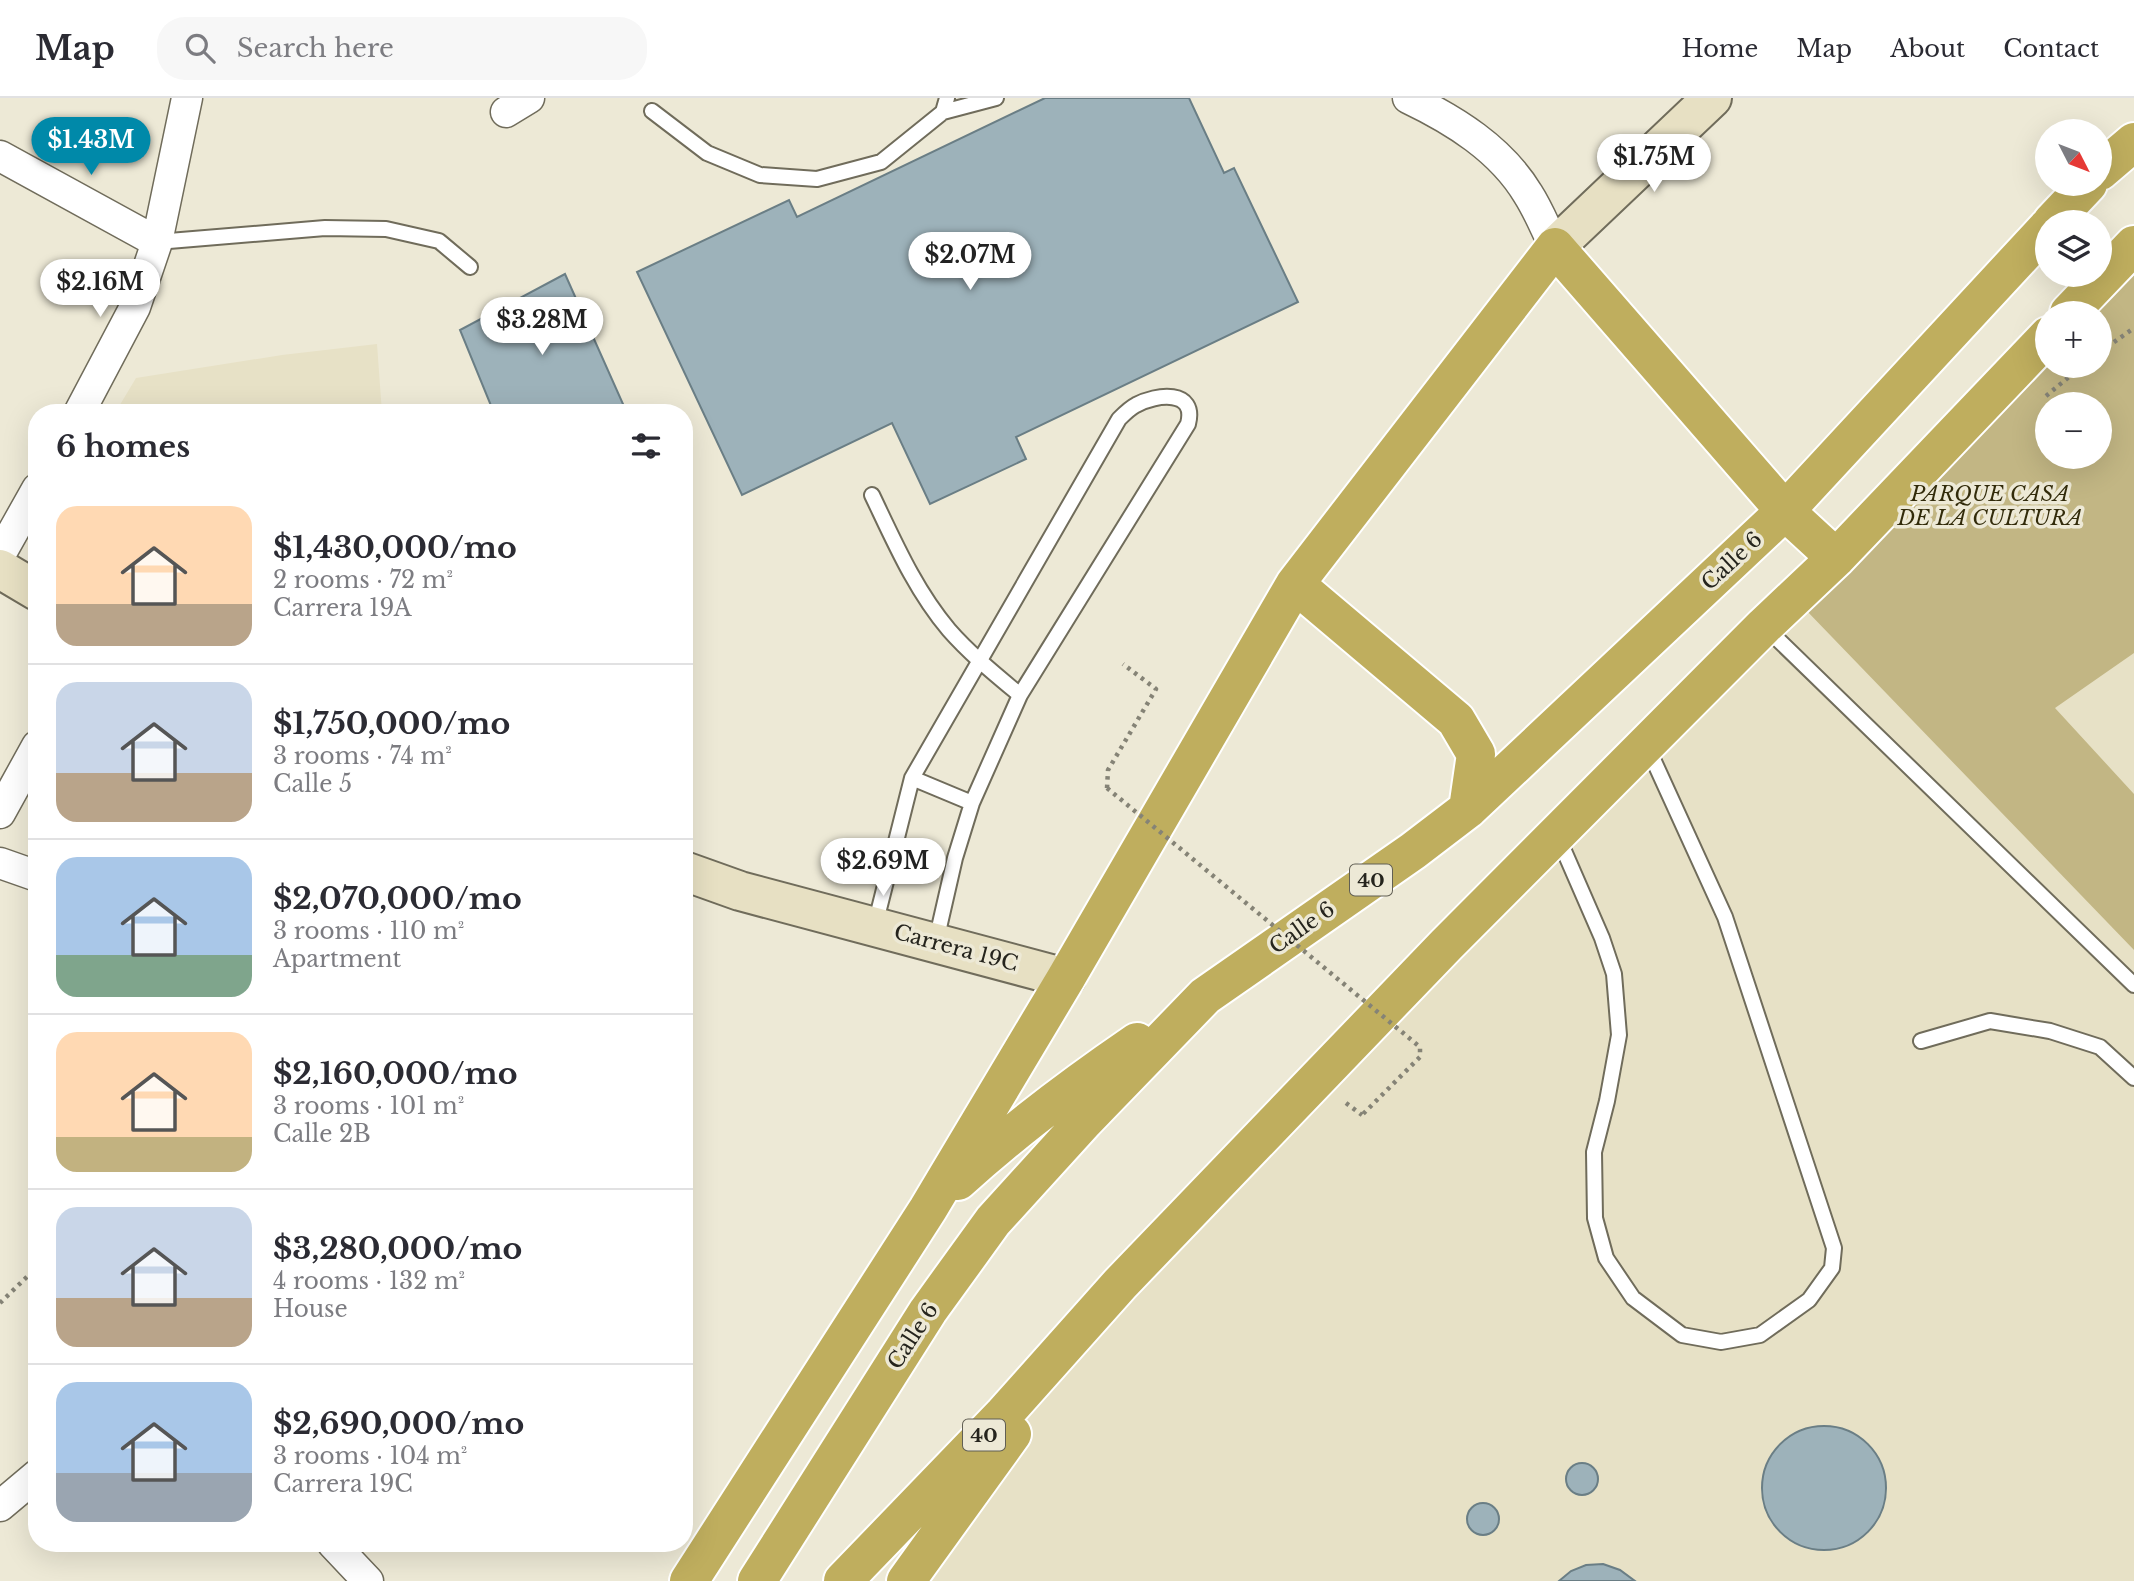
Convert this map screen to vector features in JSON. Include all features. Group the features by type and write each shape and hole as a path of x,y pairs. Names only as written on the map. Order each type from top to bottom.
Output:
{"highway":[{"path":"2112,161 2134,142"},
{"path":"2063,210 2077,196"},
{"name":"Calle 6","path":"757,1581 928,1311 993,1221 1084,1121 1205,996 1413,851 1468,809 1784,512 2035,242"},
{"path":"2080,301 2134,245"},
{"path":"690,1581 928,1209 1295,584 1555,247 1784,512 1836,558"},
{"name":"40","path":"843,1581 1004,1414 1120,1284 1446,945 1836,558 2035,350"},
{"path":"1295,584 1456,720 1476,754 1468,809"},
{"path":"928,1209 1001,1143 1073,1086 1205,996"},
{"path":"906,1581 1120,1284"}],"main road":[{"path":"1555,247 1712,98"},
{"path":"0,569 28,586"},
{"name":"Carrera 19C","path":"693,874 740,891 1066,978"}],"street":[{"path":"84,404 135,307 157,242 187,98"},
{"path":"507,98 506,112 528,98"},
{"path":"1408,98 1470,133 1502,160 1528,193 1555,247"},
{"path":"0,156 157,242"},
{"path":"0,555 28,505"},
{"path":"0,813 28,762"},
{"path":"0,863 28,873"},
{"path":"0,1506 28,1483"},
{"path":"341,1552 368,1581"}],"lane":[{"path":"652,111 708,153 749,170 760,174 817,179 881,162 945,105 996,98"},
{"path":"157,242 325,228 386,229 439,241 470,267"},
{"path":"875,927 912,778 1119,419 1133,406 1164,396 1178,398 1187,405 1190,414 1188,424 1020,695 972,803 955,858 935,943"},
{"path":"872,495 912,576 949,629 981,662 1020,695"},
{"path":"1765,626 2134,985"},
{"path":"1557,834 1602,938 1614,974 1619,1035 1594,1152 1595,1218 1606,1258 1633,1298 1682,1335 1721,1342 1760,1335 1809,1300 1832,1268 1834,1248 1725,917 1646,745"},
{"path":"912,778 972,803"},
{"path":"1920,1041 1990,1021 2050,1031 2100,1047 2134,1078"}],"path":[{"path":"2112,344 2134,328"},
{"path":"1124,664 1156,690 1108,770 1107,788 1420,1047 1419,1057 1362,1115"},
{"path":"0,1303 28,1276"}],"shaded area":[{"path":"2134,245 2134,1581 906,1581 1120,1284 2036,378 2112,378 2112,301 2106,301"},
{"path":"377,344 381,404 120,404 136,378 282,355"}],"green space":[{"name":"PARQUE CASA DE LA CULTURA","path":"2134,247 2134,653 2055,708 2134,794 2134,950 1804,608 2035,351 2035,378 2112,378 2112,301 2082,301 2096,287 2112,287 2112,270"}],"building":[{"path":"1045,98 1189,98 1224,173 1234,168 1298,302 1016,437 1026,459 930,504 892,423 742,495 637,272 789,200 797,217"},
{"path":"565,274 623,404 490,404 460,330"},
{"path":"1824,1426 1848,1431 1868,1444 1881,1464 1886,1488 1881,1512 1868,1532 1848,1545 1824,1550 1800,1545 1780,1532 1767,1512 1762,1488 1767,1464 1780,1444 1800,1431"},
{"path":"1582,1463 1593,1468 1598,1479 1593,1490 1582,1495 1571,1490 1566,1479 1571,1468"},
{"path":"1483,1503 1494,1508 1499,1519 1494,1530 1483,1535 1472,1530 1467,1519 1472,1508"},
{"path":"1603,1564 1620,1570 1635,1581 1559,1581 1571,1571 1586,1565"}]}
